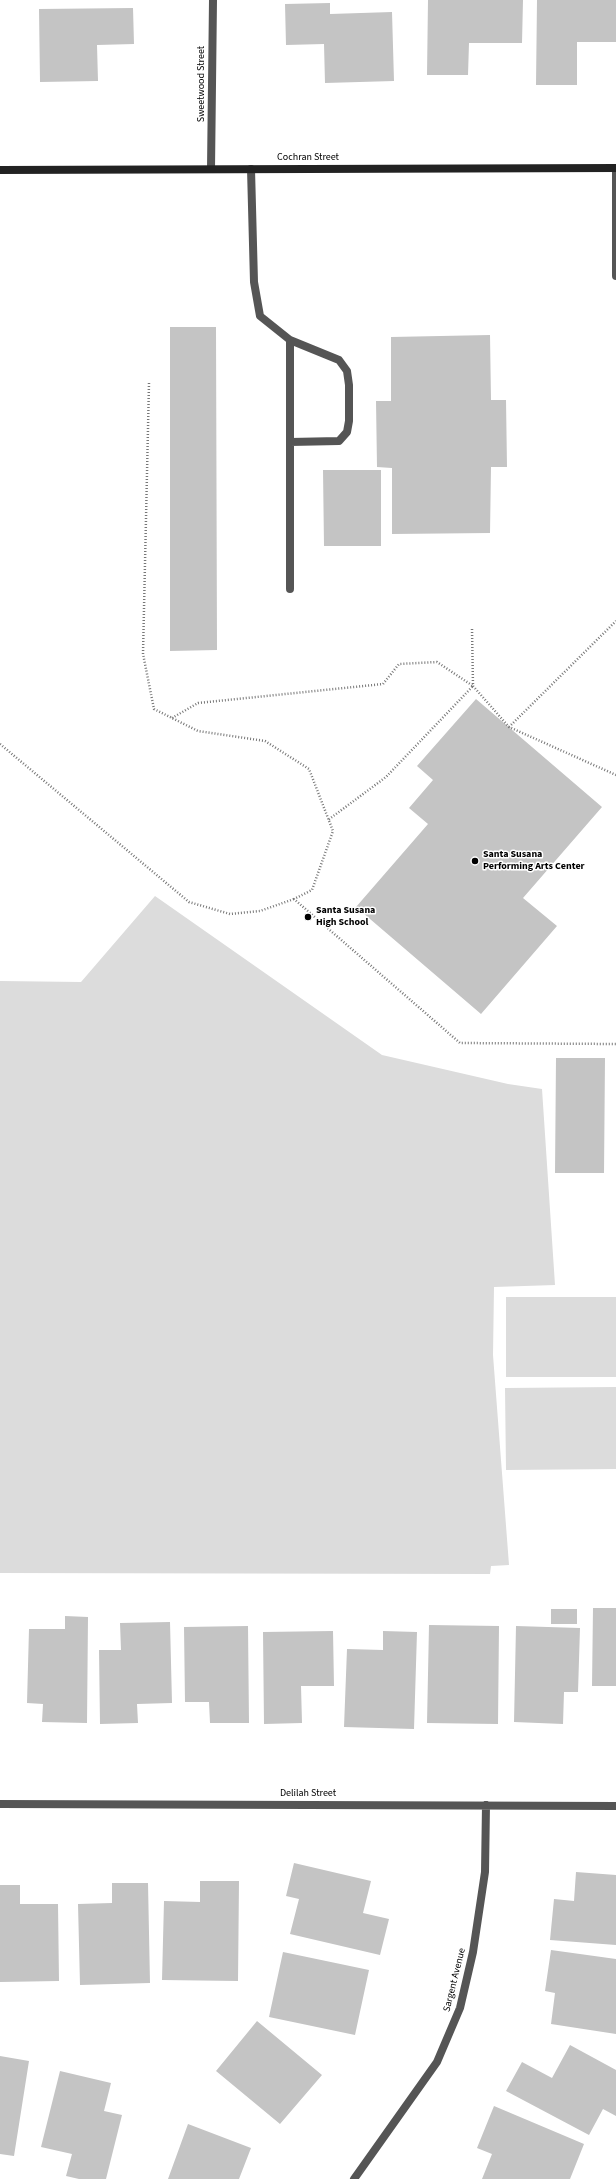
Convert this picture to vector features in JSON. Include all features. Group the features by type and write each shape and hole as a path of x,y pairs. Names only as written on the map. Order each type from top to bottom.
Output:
{"main road":[{"name":"Cochran Street","path":"0,170 616,168"}],"street":[{"name":"Sweetwood Street","path":"211,169 213,0"},
{"path":"616,168 616,276"},
{"path":"252,169 254,275 260,316 290,340 339,360 347,371 349,385 347,432 339,442 290,442"},
{"path":"290,340 290,589"},
{"name":"Delilah Street","path":"0,1804 616,1806"},
{"name":"Sargent Avenue","path":"354,2179 437,2062 460,2008 473,1952 485,1872 486,1805"}],"path":[{"path":"0,744 189,902 230,914 260,911 294,899 312,890 333,831 309,769 265,741 198,731 154,709 143,654 149,383"},
{"path":"509,727 616,621"},
{"path":"328,820 386,777 473,686 472,629"},
{"path":"172,718 198,703 383,684 398,664 437,662 473,686 509,727 616,775"},
{"path":"294,899 445,1032 460,1043 616,1044"}],"shaded area":[{"path":"155,896 382,1055 508,1084 542,1089 555,1285 494,1287 493,1355 509,1565 491,1566 490,1574 0,1573 0,981 81,982"},
{"path":"506,1297 616,1297 616,1377 506,1377"},
{"path":"616,1387 616,1469 506,1470 505,1388"}],"building":[{"path":"428,0 523,0 522,43 469,43 468,75 427,75"},
{"path":"537,0 616,0 616,42 577,42 577,85 536,85"},
{"path":"330,3 330,14 392,12 394,81 325,83 324,44 286,45 285,4"},
{"path":"133,8 134,44 97,45 98,81 40,82 39,9"},
{"path":"170,327 216,327 217,650 170,651"},
{"path":"490,335 491,400 506,400 507,467 491,467 490,533 392,534 392,468 377,467 376,401 391,401 391,337"},
{"path":"323,470 381,470 381,546 324,546"},
{"name":"Santa Susana Performing Arts Center","path":"476,699 602,807 523,898 557,926 481,1014 356,907 428,824 409,808 433,780 417,766"},
{"path":"556,1058 605,1058 604,1173 555,1173"},
{"path":"593,1608 616,1608 616,1686 592,1686"},
{"path":"551,1609 577,1609 577,1624 551,1624"},
{"path":"65,1616 88,1617 87,1723 42,1722 43,1704 27,1703 29,1629 65,1629"},
{"path":"170,1622 172,1703 137,1704 138,1723 100,1724 99,1650 121,1650 120,1623"},
{"path":"429,1625 499,1626 498,1724 427,1723"},
{"path":"248,1626 249,1723 210,1723 209,1702 185,1702 184,1627"},
{"path":"516,1626 580,1628 578,1692 564,1692 563,1724 514,1722"},
{"path":"333,1631 334,1686 301,1686 302,1723 264,1724 263,1632"},
{"path":"383,1631 417,1632 414,1729 344,1727 347,1649 383,1650"},
{"path":"294,1863 371,1881 363,1913 389,1919 380,1955 290,1934 299,1899 286,1896"},
{"path":"576,1872 616,1875 616,1945 550,1940 554,1899 574,1901"},
{"path":"200,1881 239,1881 238,1981 162,1980 164,1901 200,1902"},
{"path":"112,1883 148,1883 150,1983 80,1985 78,1904 112,1903"},
{"path":"0,1885 20,1885 20,1904 58,1904 59,1981 0,1982"},
{"path":"551,1950 616,1959 616,2034 551,2024 555,1993 545,1991"},
{"path":"283,1952 369,1970 355,2035 269,2017"},
{"path":"257,2021 322,2075 280,2124 216,2071"},
{"path":"570,2045 616,2070 616,2116 603,2109 589,2135 506,2091 522,2062 552,2078"},
{"path":"0,2056 29,2061 14,2156 0,2154"},
{"path":"60,2071 111,2083 104,2111 122,2115 106,2179 79,2179 66,2176 72,2154 41,2147"},
{"path":"494,2106 584,2144 570,2179 482,2179 492,2154 477,2148"},
{"path":"188,2124 251,2148 239,2179 168,2179"}],"place":[{"name":"Santa Susana Performing Arts Center","path":"475,861"},
{"name":"Santa Susana High School","path":"308,917"}]}
